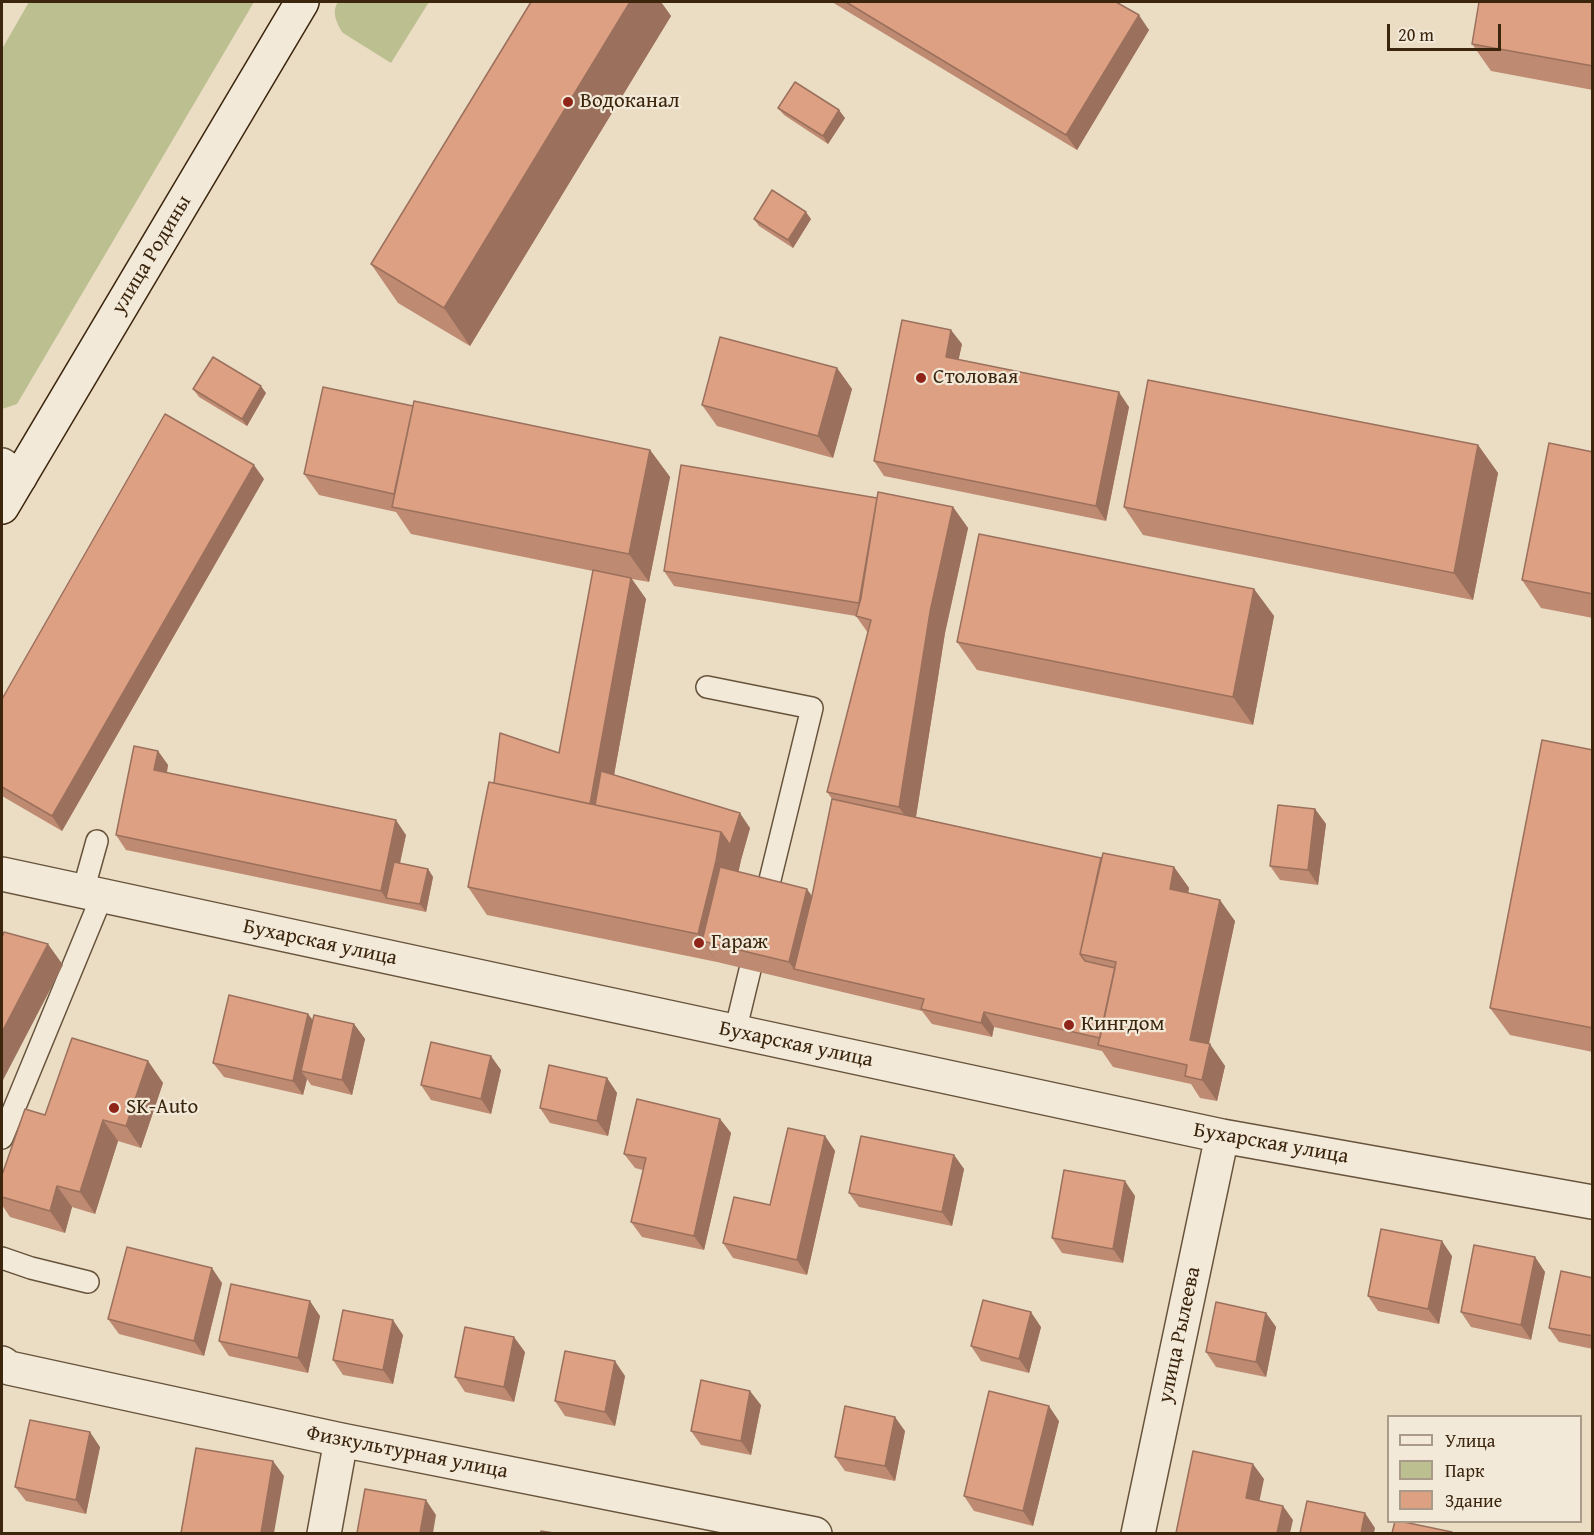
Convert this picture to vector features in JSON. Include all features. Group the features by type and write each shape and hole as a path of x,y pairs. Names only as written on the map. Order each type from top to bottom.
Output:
{"street":[{"name":"улица Родины","path":"2,507 11,471 302,2"},
{"name":"Бухарская улица","path":"2,874 1222,1136 1593,1202"},
{"name":"улица Рылеева","path":"1138,1533 1222,1136"},
{"name":"Физкультурная улица","path":"2,1363 9,1368 341,1440 815,1533"},
{"path":"324,1533 341,1440"}],"lane":[{"path":"707,687 812,708 766,896"},
{"path":"2,1138 92,893 98,841"},
{"path":"735,1032 750,970"},
{"path":"2,1258 31,1268 88,1282"}],"green space":[{"path":"29,2 254,2 17,404 2,409 2,49"},
{"path":"338,2 429,2 391,63 343,33 335,14"}],"building":[{"path":"531,2 630,2 444,308 371,264"},
{"path":"846,2 1116,2 1139,15 1066,135"},
{"path":"1479,2 1593,2 1593,66 1472,44"},
{"path":"795,82 839,110 823,136 778,108"},
{"path":"772,190 806,212 788,240 754,219"},
{"path":"902,320 951,330 946,357 1119,392 1096,506 874,461"},
{"path":"720,337 837,368 818,436 702,405"},
{"path":"213,357 261,386 242,419 193,389"},
{"path":"1148,380 1478,445 1454,573 1124,507"},
{"path":"323,387 413,406 394,494 304,474"},
{"path":"414,401 650,450 629,554 392,507"},
{"path":"165,414 254,465 52,816 2,787 2,699"},
{"path":"1549,443 1593,452 1593,594 1522,580"},
{"path":"681,465 877,498 859,603 664,571"},
{"path":"878,492 953,507 930,612 899,807 827,792 871,620 856,616"},
{"path":"979,534 1254,589 1233,697 957,642"},
{"path":"593,570 631,578 590,804 494,783 500,733 559,753"},
{"path":"1542,740 1593,750 1593,1028 1490,1008"},
{"path":"134,746 158,751 154,770 396,820 381,891 116,835"},
{"path":"601,771 740,813 730,845 721,832 595,805"},
{"path":"489,782 721,832 698,934 468,887"},
{"path":"832,799 1101,858 1080,954 1085,961 1115,968 1100,1038 984,1012 981,1023 921,1009 924,999 794,969"},
{"path":"1278,805 1315,809 1308,870 1270,866"},
{"path":"1103,853 1174,867 1170,889 1220,900 1190,1040 1210,1044 1202,1080 1185,1076 1187,1065 1098,1045 1116,962 1080,954"},
{"path":"394,862 428,869 420,904 386,898"},
{"path":"720,867 807,889 789,962 702,941"},
{"path":"4,932 48,944 2,1032 2,937"},
{"path":"229,995 308,1014 293,1081 213,1063"},
{"path":"314,1015 354,1024 342,1080 301,1071"},
{"path":"72,1038 148,1061 126,1126 103,1120 80,1192 57,1186 50,1211 2,1197 2,1175 25,1109 45,1115"},
{"path":"431,1042 491,1056 481,1099 421,1085"},
{"path":"549,1065 607,1078 597,1121 540,1108"},
{"path":"637,1099 720,1119 694,1236 631,1222 646,1158 624,1154"},
{"path":"788,1128 825,1136 797,1260 723,1243 734,1197 770,1205"},
{"path":"861,1136 954,1155 942,1212 849,1193"},
{"path":"1064,1170 1125,1181 1113,1249 1052,1238"},
{"path":"1381,1229 1442,1241 1428,1309 1368,1296"},
{"path":"1474,1245 1535,1257 1521,1325 1461,1312"},
{"path":"127,1247 212,1268 194,1341 108,1319"},
{"path":"1561,1271 1593,1278 1593,1336 1549,1328"},
{"path":"231,1284 310,1301 298,1358 219,1341"},
{"path":"983,1300 1031,1312 1019,1359 971,1346"},
{"path":"1216,1302 1266,1313 1256,1362 1206,1352"},
{"path":"343,1310 393,1320 383,1370 333,1360"},
{"path":"465,1327 514,1337 504,1387 455,1377"},
{"path":"565,1351 615,1361 605,1412 555,1401"},
{"path":"701,1380 750,1391 741,1441 691,1431"},
{"path":"989,1391 1049,1406 1023,1511 964,1496"},
{"path":"845,1406 895,1417 885,1466 835,1457"},
{"path":"30,1420 90,1432 76,1500 15,1487"},
{"path":"196,1448 273,1461 261,1533 181,1533"},
{"path":"1193,1451 1253,1464 1246,1498 1283,1506 1277,1533 1176,1533"},
{"path":"365,1489 426,1500 420,1533 357,1533"},
{"path":"1307,1501 1365,1513 1361,1533 1300,1533"},
{"path":"1394,1523 1409,1523 1452,1532 1451,1533 1392,1533"}],"place":[{"name":"Водоканал","path":"568,102"},
{"name":"Столовая","path":"921,378"},
{"name":"Гараж","path":"699,943"},
{"name":"Кингдом","path":"1069,1025"},
{"name":"SK-Auto","path":"114,1108"}]}
